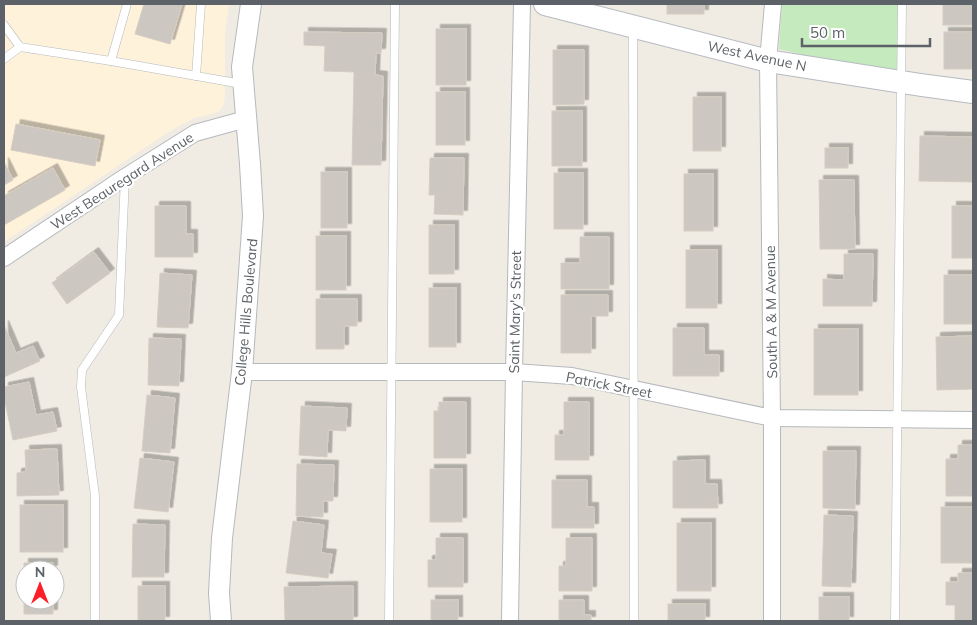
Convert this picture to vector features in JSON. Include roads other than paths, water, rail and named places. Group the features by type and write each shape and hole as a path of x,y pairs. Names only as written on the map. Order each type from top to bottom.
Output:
{"main road":[{"name":"West Avenue N","path":"545,4 768,61 973,92"}],"street":[{"name":"College Hills Boulevard","path":"221,621 219,593 222,538 242,372 253,216 242,67 250,4"},
{"name":"Saint Mary's Street","path":"510,621 522,4"},
{"name":"South A & M Avenue","path":"772,621 768,61 773,4"},
{"name":"West Beauregard Avenue","path":"4,258 125,177 195,133 246,119"},
{"name":"Patrick Street","path":"242,372 514,372 572,376 772,418 973,420"}],"lane":[{"path":"111,61 127,4"},
{"path":"196,76 201,4"},
{"path":"389,621 395,4"},
{"path":"895,621 902,4"},
{"path":"4,24 20,47"},
{"path":"633,26 634,621"},
{"path":"4,59 20,47 244,84"},
{"path":"94,621 94,496 80,387 82,370 119,315 125,177"}]}
